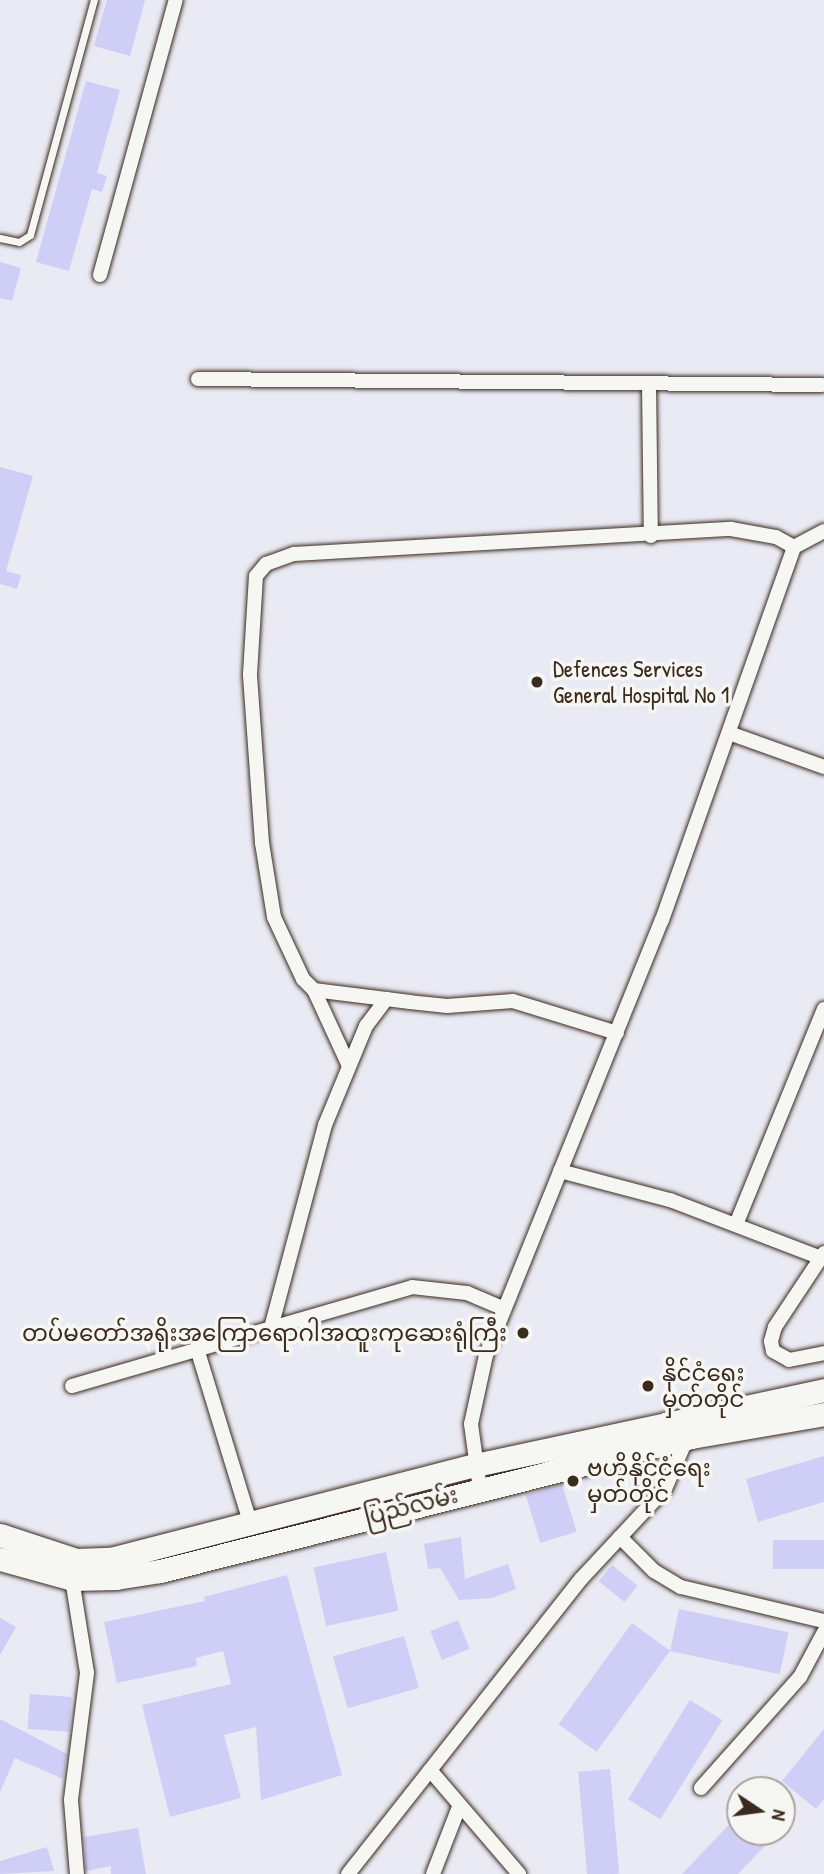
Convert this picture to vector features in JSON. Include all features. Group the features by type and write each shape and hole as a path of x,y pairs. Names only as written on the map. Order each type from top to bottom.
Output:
{"highway":[{"path":"0,1535 76,1560 111,1559 475,1465 688,1428 824,1390"},
{"name":"ပြည်လမ်း","path":"0,1559 72,1579 160,1571 480,1489 688,1428 824,1414"}],"street":[{"path":"100,275 176,0"},
{"path":"198,379 822,385"},
{"path":"649,383 651,536"},
{"path":"348,1064 314,990 303,979 274,918 262,843 250,674 257,576 266,564 294,554 651,536 731,529 776,537 794,547"},
{"path":"480,1489 471,1424 476,1387 503,1308 617,1033 729,733 794,547 824,531"},
{"path":"729,733 824,767"},
{"path":"314,990 447,1006 513,1001 617,1033"},
{"path":"271,1328 300,1209 348,1064 366,1026 386,999"},
{"path":"737,1222 824,1009"},
{"path":"561,1171 737,1222 823,1256 775,1327 771,1341 774,1351 789,1360 824,1353"},
{"path":"72,1386 198,1352 412,1287 467,1293 503,1308"},
{"path":"198,1352 251,1525"},
{"path":"348,1874 620,1537 664,1489 688,1428"},
{"path":"620,1537 654,1572 681,1587 824,1621"},
{"path":"72,1579 87,1673 71,1800 76,1874"},
{"path":"701,1788 800,1676 824,1632"},
{"path":"430,1770 519,1874"},
{"path":"433,1874 459,1807"}],"lane":[{"path":"0,238 19,242 30,235 94,0"}],"building":[{"path":"107,0 145,0 130,56 94,46"},
{"path":"86,81 120,90 97,173 107,176 102,192 92,189 69,271 36,262"},
{"path":"0,262 21,268 12,301 0,298"},
{"path":"0,467 33,476 6,571 21,575 17,589 0,584"},
{"path":"824,1456 824,1502 758,1522 746,1479"},
{"path":"562,1484 577,1532 540,1543 526,1495"},
{"path":"461,1537 465,1579 508,1564 516,1589 492,1598 459,1600 440,1568 428,1569 424,1544"},
{"path":"773,1540 824,1540 824,1569 773,1569"},
{"path":"386,1552 398,1611 326,1626 314,1567"},
{"path":"612,1565 638,1586 624,1602 599,1581"},
{"path":"287,1575 342,1775 261,1800 256,1727 224,1735 241,1798 170,1817 142,1705 231,1684 223,1651 196,1658 197,1666 117,1683 104,1622 205,1601 204,1597"},
{"path":"679,1609 789,1632 780,1674 670,1651"},
{"path":"0,1618 16,1627 0,1655"},
{"path":"458,1620 470,1649 442,1660 430,1631"},
{"path":"632,1623 670,1651 597,1752 559,1724"},
{"path":"404,1636 419,1688 348,1708 333,1656"},
{"path":"30,1694 72,1697 69,1732 28,1729"},
{"path":"690,1700 722,1720 660,1819 628,1799"},
{"path":"0,1719 67,1754 63,1779 15,1758 0,1792"},
{"path":"824,1729 824,1799 816,1809 796,1793 796,1776 786,1776"},
{"path":"610,1769 619,1874 587,1874 578,1772"},
{"path":"138,1828 146,1874 111,1874 111,1866 86,1871 84,1837"},
{"path":"726,1828 726,1846 765,1846 738,1874 682,1874"},
{"path":"47,1847 54,1871 0,1874 0,1861"}],"place":[{"name":"Defences Services General Hospital No 1","path":"537,682"},
{"name":"တပ်မတော်အရိုးအကြောရောဂါအထူးကုဆေးရုံကြီး","path":"523,1333"},
{"name":"နိုင်ငံရေး မှတ်တိုင်","path":"648,1386"},
{"name":"ဗဟိုနိုင်ငံရေး မှတ်တိုင်","path":"573,1481"}]}
